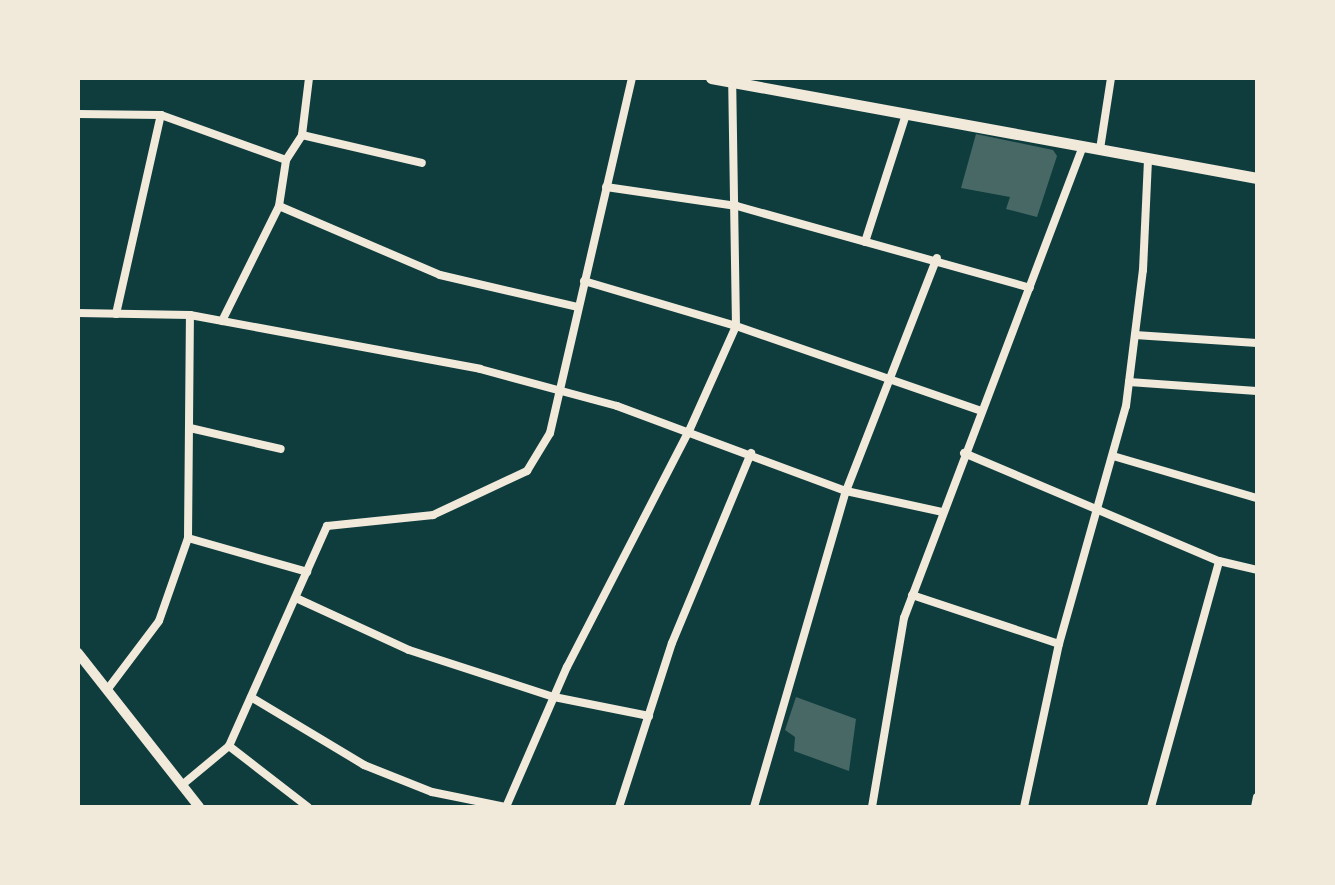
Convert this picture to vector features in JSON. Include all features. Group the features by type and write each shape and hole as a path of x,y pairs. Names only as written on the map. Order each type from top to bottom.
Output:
{"main road":[{"path":"711,78 775,84 906,114 1257,178"}],"street":[{"path":"222,321 279,206 286,160 302,135 309,78"},
{"path":"182,785 229,746 327,526 433,515 527,471 550,433 632,78"},
{"path":"1100,149 1111,78"},
{"path":"251,697 364,765 432,792 506,807 554,697 689,431 736,326 737,206 732,80"},
{"path":"78,114 161,115 286,160"},
{"path":"865,242 906,114"},
{"path":"116,314 161,115"},
{"path":"302,135 422,163"},
{"path":"872,807 880,740 912,595 1083,146"},
{"path":"1024,807 1059,644 1099,513 1129,382 1148,158"},
{"path":"606,187 737,206 865,242 937,258 1030,288"},
{"path":"279,206 440,275 578,307"},
{"path":"754,807 846,491 937,258"},
{"path":"584,281 736,326 981,411"},
{"path":"78,313 190,315 480,369 689,431 846,491 942,512"},
{"path":"107,690 159,621 188,538 190,315"},
{"path":"1135,335 1257,343"},
{"path":"1129,382 1257,391"},
{"path":"190,428 281,449"},
{"path":"619,807 672,643 751,453"},
{"path":"964,453 1099,513 1219,561 1257,570"},
{"path":"1113,456 1257,498"},
{"path":"188,538 307,572"},
{"path":"1151,807 1219,561"},
{"path":"912,595 1059,644"},
{"path":"296,598 409,650 554,697 649,716"},
{"path":"78,655 199,807"},
{"path":"229,746 308,807"},
{"path":"1255,807 1257,797"}],"building":[{"path":"976,134 1053,150 1057,156 1037,217 1006,209 1010,197 961,188"},
{"path":"796,697 856,719 849,771 794,751 795,737 785,730"}]}
